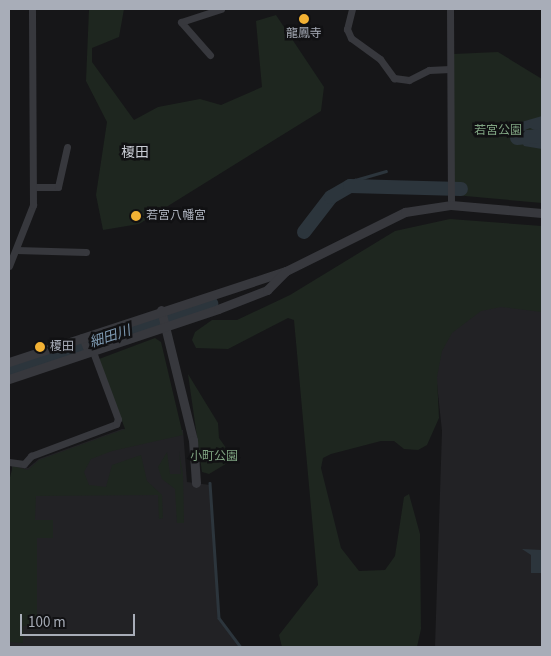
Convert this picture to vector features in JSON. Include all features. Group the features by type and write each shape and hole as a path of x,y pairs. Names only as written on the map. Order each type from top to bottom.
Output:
{"street":[{"path":"9,266 33,205 32,9"},
{"path":"210,56 180,22 220,9"},
{"path":"352,9 347,29 351,38 380,59 394,78 409,80 429,70 450,69"},
{"path":"450,9 451,205"},
{"path":"34,187 58,187 67,147"},
{"path":"9,379 86,344 286,271 387,219 427,207 451,205 542,213"},
{"path":"16,250 86,252"},
{"path":"9,362 86,344 163,317 267,290 286,271"},
{"path":"163,317 193,440 196,483"},
{"path":"9,462 24,464 31,456 116,424 118,419 86,344"}],"shaded area":[{"path":"542,116 542,149 524,146 519,137 532,137 537,131 530,128 518,133 518,123"},
{"path":"503,295 542,300 542,647 435,647 442,431 434,356 451,318"},
{"path":"122,429 183,430 187,482 210,485 218,618 241,647 9,647 12,464 28,468 39,459"},
{"path":"522,549 542,550 542,573 531,573 531,555"}],"green space":[{"path":"89,9 124,9 119,37 92,48 92,62 134,120 158,107 200,99 221,105 262,87 256,21 276,15 324,87 321,111 139,224 103,230 96,195 107,122 86,81"},
{"name":"若宮公園","path":"498,52 542,79 542,203 454,195 453,54"},
{"path":"450,219 542,226 542,312 501,307 481,311 452,333 442,351 437,377 439,418 427,445 418,450 404,449 394,441 381,441 331,454 323,458 321,468 341,548 359,571 385,570 395,556 404,497 409,494 420,534 421,629 417,647 282,647 279,635 318,585 294,320 288,318 228,349 196,348 192,340 195,332 212,320 237,320 290,295 395,231"},
{"path":"155,338 161,342 183,435 112,451 91,459 84,472 89,485 106,487 112,465 141,455 147,481 162,495 163,518 159,519 158,495 36,496 35,520 53,520 53,538 37,538 37,625 23,626 23,643 9,642 9,481 13,466 28,470 39,460 125,429 99,359"},
{"name":"小町公園","path":"188,374 218,423 219,438 234,459 209,474 202,472"},
{"path":"179,451 183,474 184,523 177,523 175,489 162,479 158,467 167,452 170,474 181,474"}],"waterway":[{"name":"細田川","path":"517,138 542,136"},
{"path":"340,190 355,180 386,171"},
{"name":"細田川","path":"304,232 331,197 350,186 461,189"},
{"name":"細田川","path":"9,370 211,304"},
{"path":"210,483 219,618 241,647"}],"place":[{"name":"龍鳳寺","path":"304,19"},
{"name":"若宮八幡宮","path":"136,216"},
{"name":"榎田","path":"40,347"}],"district":[{"name":"榎田","path":"135,153"}]}
